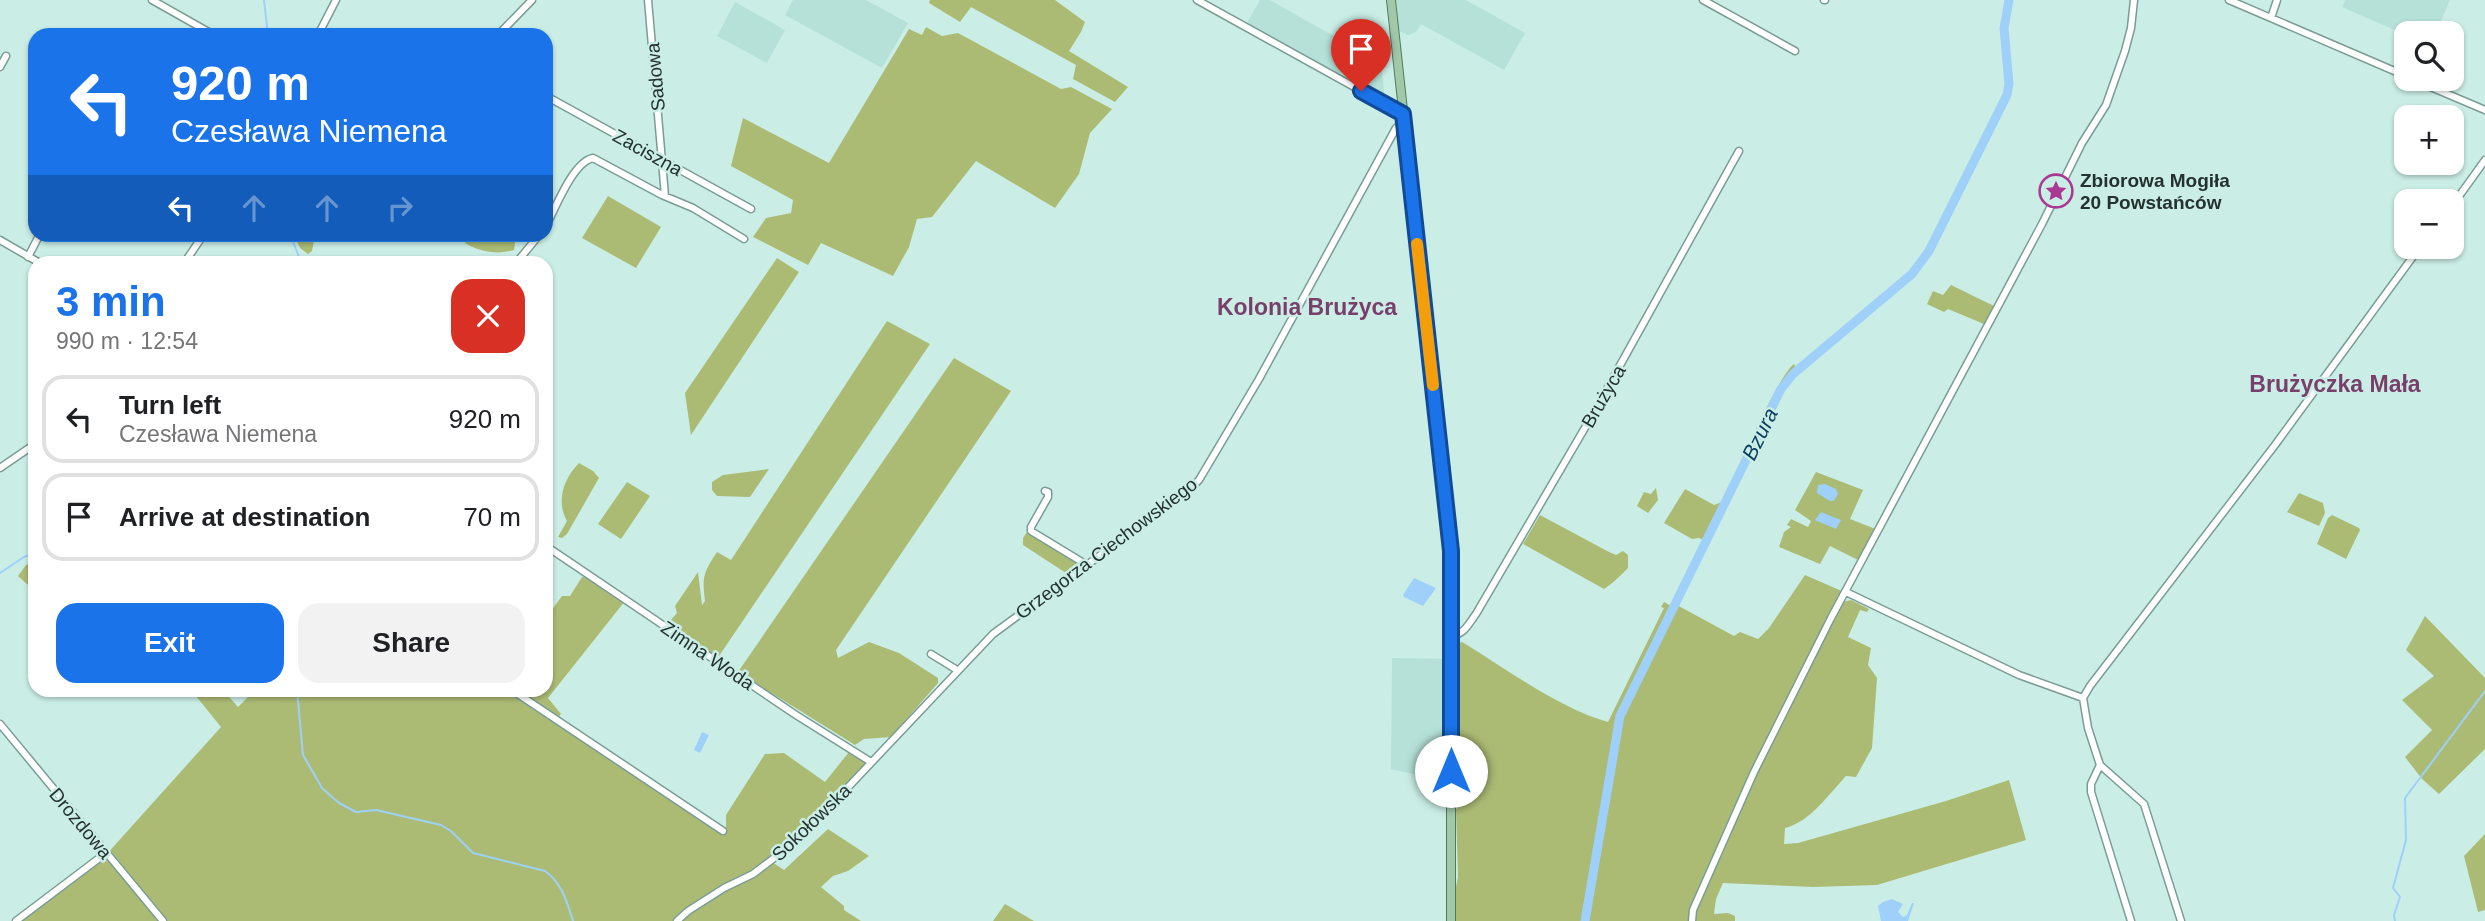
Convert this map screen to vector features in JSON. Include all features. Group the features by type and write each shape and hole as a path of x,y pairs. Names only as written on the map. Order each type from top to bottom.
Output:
{"main road":[{"path":"1391,0 1451,551 1455,635 1451,921"}],"street":[{"path":"152,0 202,28"},
{"path":"321,28 335,0"},
{"path":"505,28 532,0"},
{"name":"Sadowa","path":"648,0 665,196"},
{"path":"1197,0 1404,118"},
{"path":"1703,0 1795,51"},
{"path":"1692,921 1693,910 1754,772 1970,354 2042,224 2082,142 2106,105 2129,37 2134,0"},
{"path":"2229,0 2394,71"},
{"path":"2271,18 2277,0"},
{"path":"0,67 6,57"},
{"path":"2440,91 2485,110"},
{"name":"Zaciszna","path":"553,100 751,209"},
{"name":"Grzegorza Ciechowskiego","path":"871,762 993,634 1199,480 1259,379 1395,128 1404,118"},
{"name":"Brużyca","path":"1455,635 1476,614 1593,414 1739,151"},
{"path":"553,213 576,170 588,159 599,160 693,208 744,239"},
{"path":"2464,189 2485,160"},
{"path":"0,240 28,257"},
{"path":"522,256 533,242"},
{"path":"2181,921 2144,804 2100,765 2088,728 2083,698 2275,445 2411,259"},
{"path":"0,468 28,449"},
{"path":"1045,491 1048,492 1048,497 1031,531 1087,565"},
{"name":"Zimna Woda","path":"553,551 796,715 871,762"},
{"path":"1846,592 2019,675 2083,698"},
{"path":"931,654 957,670"},
{"path":"522,697 723,831"},
{"name":"Drozdowa","path":"0,724 163,921"},
{"name":"Sokołowska","path":"677,921 724,888 753,874 785,850 871,762"},
{"path":"2100,765 2091,784 2091,792 2131,921"},
{"path":"16,921 106,853"}],"shaded area":[{"path":"793,0 866,0 908,23 882,68 785,15"},
{"path":"1260,0 1270,0 1381,63 1385,100 1347,79 1342,73 1336,73 1247,23"},
{"path":"1396,0 1466,0 1525,33 1504,70 1421,24 1416,32 1408,35 1399,31"},
{"path":"2345,0 2450,0 2441,21 2394,21 2394,30 2342,7"},
{"path":"735,2 785,30 767,63 717,36"},
{"path":"1825,484 1836,489 1838,494 1834,501 1817,493 1818,485"},
{"path":"1821,512 1841,520 1836,529 1815,520"},
{"path":"1414,578 1436,588 1423,606 1403,595"},
{"path":"1392,658 1447,659 1444,781 1391,769"},
{"path":"702,732 709,735 700,753 694,750"},
{"path":"1892,899 1903,904 1898,912 1903,917 1914,903 1908,921 1881,921 1878,906"}],"green space":[{"path":"930,0 1055,0 1085,22 1069,51 1128,87 1115,102 1073,79 1076,65 971,7 960,22 929,3"},
{"path":"926,27 942,36 958,33 1061,89 1071,87 1112,109 1090,133 1079,174 1055,208 976,161 932,217 917,219 909,247 893,276 821,243 808,265 753,237 766,218 791,213 793,200 731,166 743,118 829,163 909,29 922,35"},
{"path":"608,196 661,227 636,268 582,238"},
{"path":"297,242 314,242 312,251 308,254"},
{"path":"515,242 514,250 508,252 489,252 465,243"},
{"path":"777,258 799,272 691,435 685,393"},
{"path":"1951,285 1994,306 1984,324 1948,309 1944,312 1927,304 1933,291 1943,295"},
{"path":"887,321 930,344 717,659 670,626 669,622 677,613 675,606 698,572 702,605 705,601 705,575 712,559 717,552 731,560"},
{"path":"954,358 1011,391 836,650 838,658 869,642 899,653 938,678 938,683 891,737 864,739 855,745 738,672"},
{"path":"1794,364 1798,370 1781,389 1706,541 1692,539 1664,523 1685,489 1714,505 1722,502 1767,406"},
{"path":"579,463 599,478 567,534 562,538 558,537 567,521 562,506 565,483"},
{"path":"769,469 750,497 717,496 712,490 712,482 723,475"},
{"path":"1816,472 1863,490 1850,519 1878,530 1860,561 1830,546 1820,564 1779,547 1784,532 1791,527 1787,525 1791,519 1808,527 1811,521 1795,510"},
{"path":"627,482 650,496 621,539 598,524"},
{"path":"1656,488 1658,500 1648,513 1637,506 1644,492 1651,494"},
{"path":"2299,493 2323,503 2325,513 2319,526 2287,512"},
{"path":"1540,515 1609,552 1616,555 1623,551 1628,555 1628,568 1604,589 1523,544"},
{"path":"2332,515 2360,530 2346,559 2317,544 2328,518"},
{"path":"1027,532 1082,565 1069,575 1023,545"},
{"path":"28,564 28,585 18,576"},
{"path":"1805,575 1844,592 1840,600 1843,602 1851,600 1869,609 1867,612 1860,610 1848,637 1871,648 1868,665 1877,678 1872,748 1856,777 1846,776 1811,814 1785,828 1784,844 1798,843 1946,801 2009,780 2026,840 1877,885 1813,887 1723,883 1716,899 1714,914 1728,913 1735,916 1735,921 1455,921 1458,877 1456,810 1460,800 1456,797 1457,644 1462,642 1571,708 1608,722 1664,608 1661,607 1664,602 1673,607 1675,604 1734,636 1740,632 1758,639 1769,628"},
{"path":"582,577 588,577 625,601 553,692 553,608 562,596 570,596"},
{"path":"2425,616 2485,678 2485,749 2439,794 2422,779 2405,757 2432,730 2402,700 2434,676 2406,650"},
{"path":"197,697 229,697 238,707 248,697 515,697 726,833 726,815 765,754 784,753 825,782 849,752 867,762 783,849 769,860 784,870 828,829 869,856 848,871 833,876 821,887 844,906 844,910 861,921 21,921 105,856 221,727"},
{"path":"526,697 549,697 561,714 558,718"},
{"path":"2485,834 2485,910 2478,912 2464,856"},
{"path":"1005,904 1034,921 993,921"}],"waterway":[{"name":"Zimna Woda","path":"264,0 267,28"},
{"name":"Bzura","path":"1585,921 1620,716 1781,389 1793,374 1912,274 1929,251 2007,95 2009,84 2004,28 2009,0"},
{"name":"Zimna Woda","path":"293,242 299,256"},
{"path":"0,573 28,556"},
{"path":"2395,921 2394,915 2400,897 2393,888 2406,840 2405,798 2485,691"},
{"name":"Zimna Woda","path":"298,697 303,755 322,788 339,803 356,812 376,810 441,825 473,853 545,871 560,887 573,921"}],"slow traffic":[{"path":"1417,244 1433,385"}],"place":[{"name":"Zbiorowa Mogiła 20 Powstańców","path":"2056,191"}],"district":[{"name":"Kolonia Brużyca","path":"1307,307"},
{"name":"Brużyczka Mała","path":"2335,384"}],"route":[{"path":"1361,91 1403,114 1451,551 1451,771"}]}
